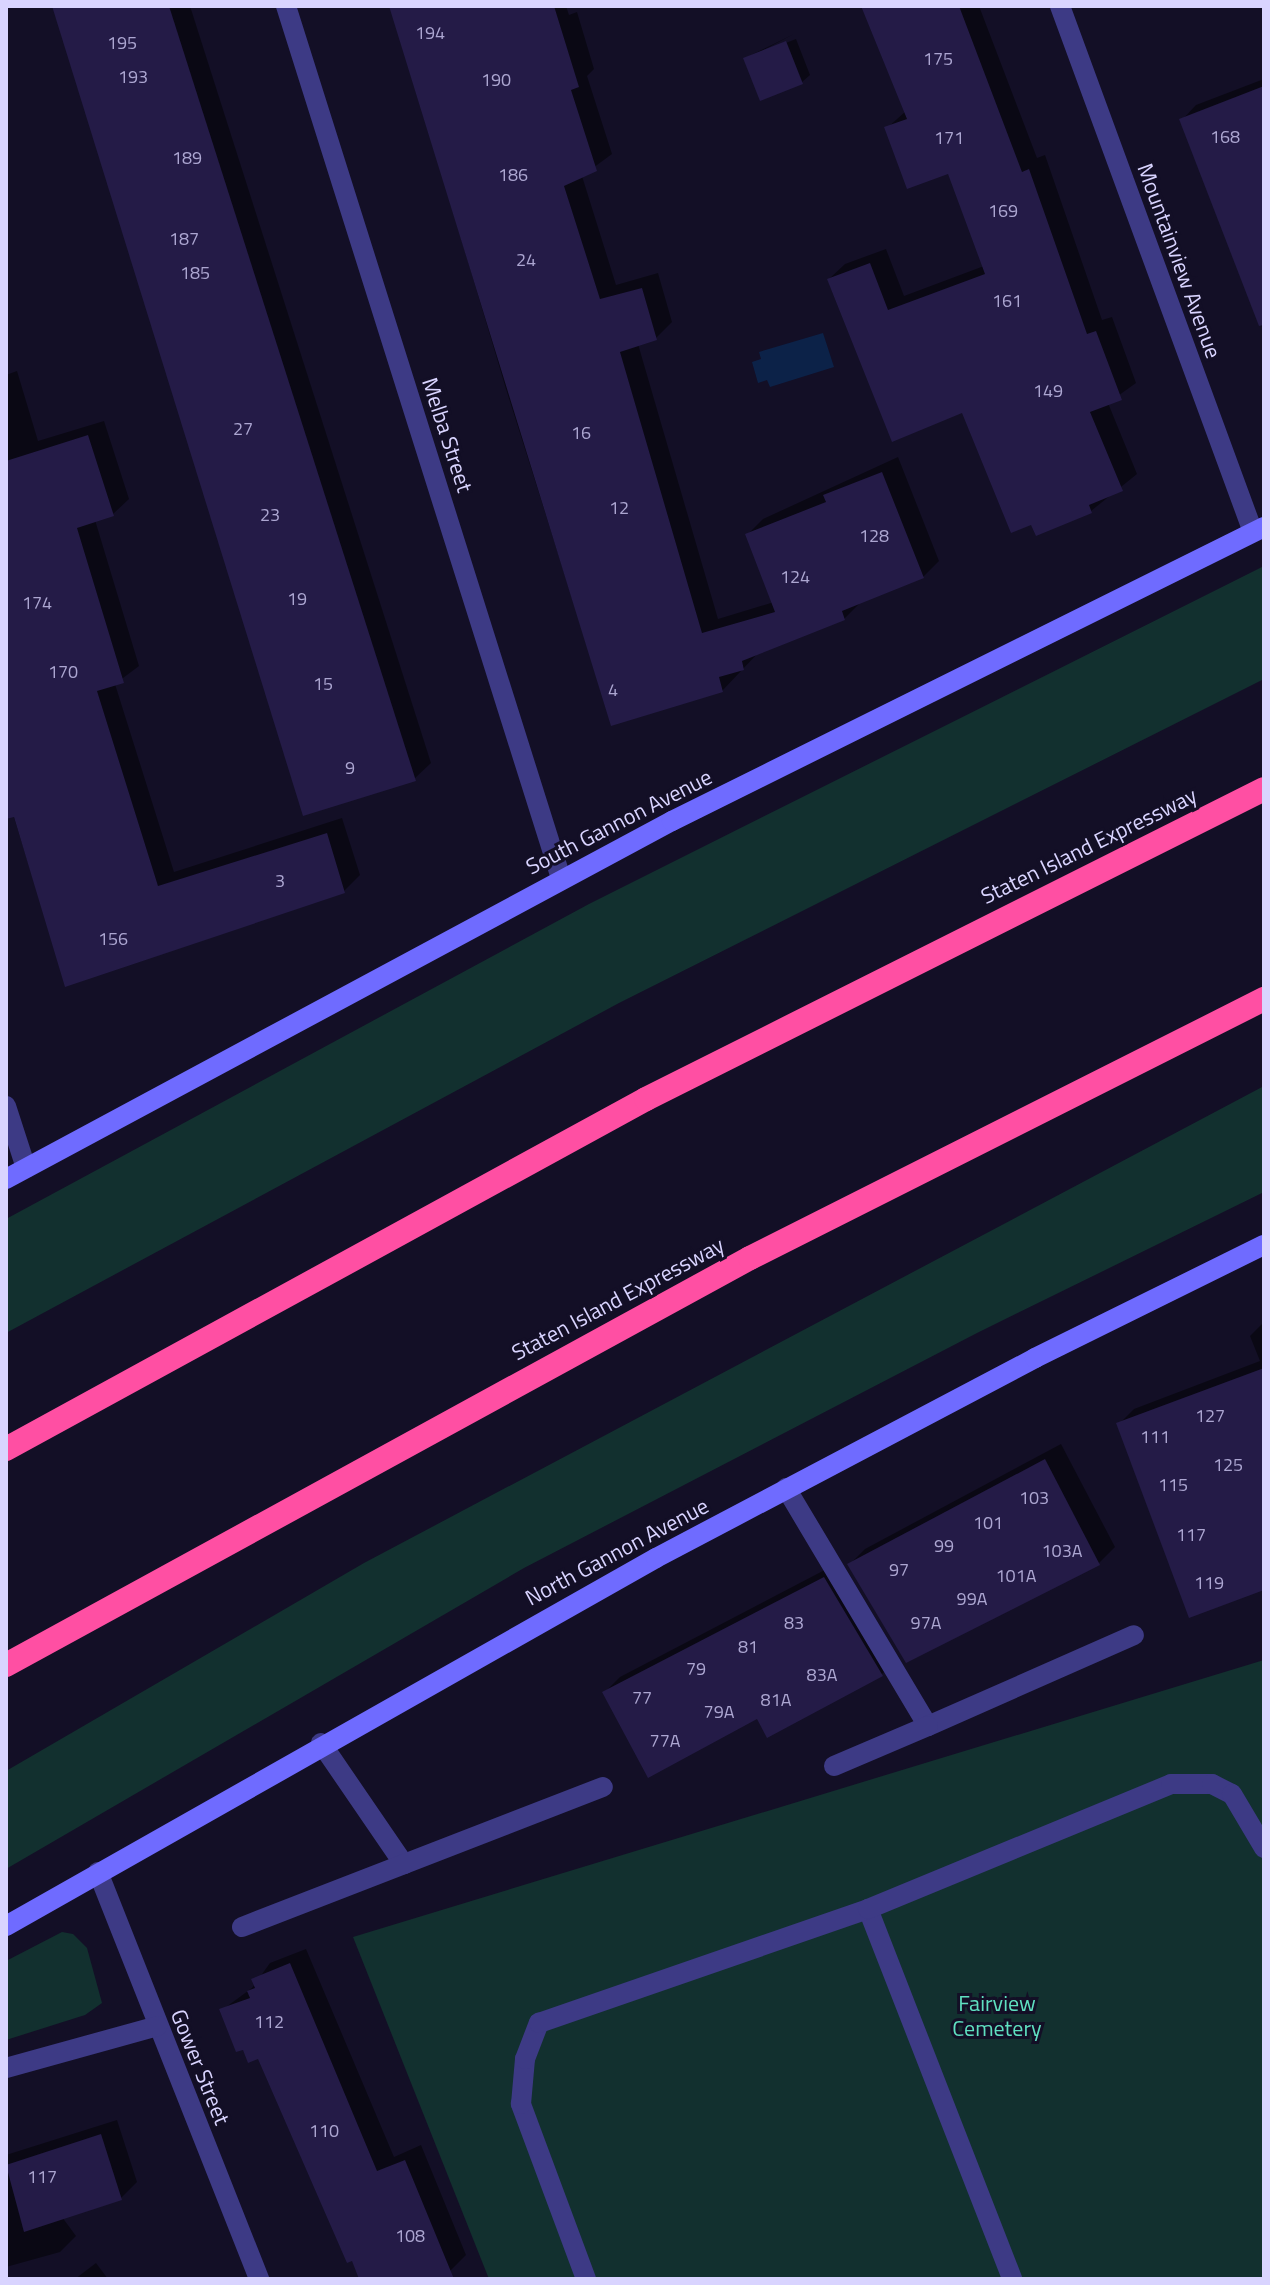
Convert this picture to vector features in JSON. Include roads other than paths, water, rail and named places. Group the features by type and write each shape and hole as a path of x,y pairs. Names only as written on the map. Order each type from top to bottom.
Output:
{"highway":[{"name":"Staten Island Expressway","path":"6,1449 646,1099 1264,789"},
{"name":"Staten Island Expressway","path":"6,1665 750,1258 1264,999"}],"main road":[{"name":"South Gannon Avenue","path":"6,1179 561,878 1259,529"},
{"name":"North Gannon Avenue","path":"6,1926 321,1743 786,1488 1264,1245"}],"street":[{"name":"Melba Street","path":"286,6 561,878"},
{"name":"Mountainview Avenue","path":"1060,6 1259,529"},
{"path":"6,1106 26,1168"},
{"path":"786,1488 928,1726"},
{"path":"834,1766 1134,1635"},
{"path":"321,1743 404,1864"},
{"path":"586,2279 521,2104 525,2059 539,2023 868,1909 1171,1784 1212,1784 1232,1794 1264,1848"},
{"path":"242,1927 603,1787"},
{"name":"Gower Street","path":"98,1872 259,2279"},
{"path":"868,1909 1012,2279"},
{"path":"6,2068 157,2026"}],"water":[{"path":"823,333 834,367 770,387 767,380 758,383 752,362 761,359 759,352"}],"park label":[{"name":"Fairview Cemetery","path":"997,2016"}]}
